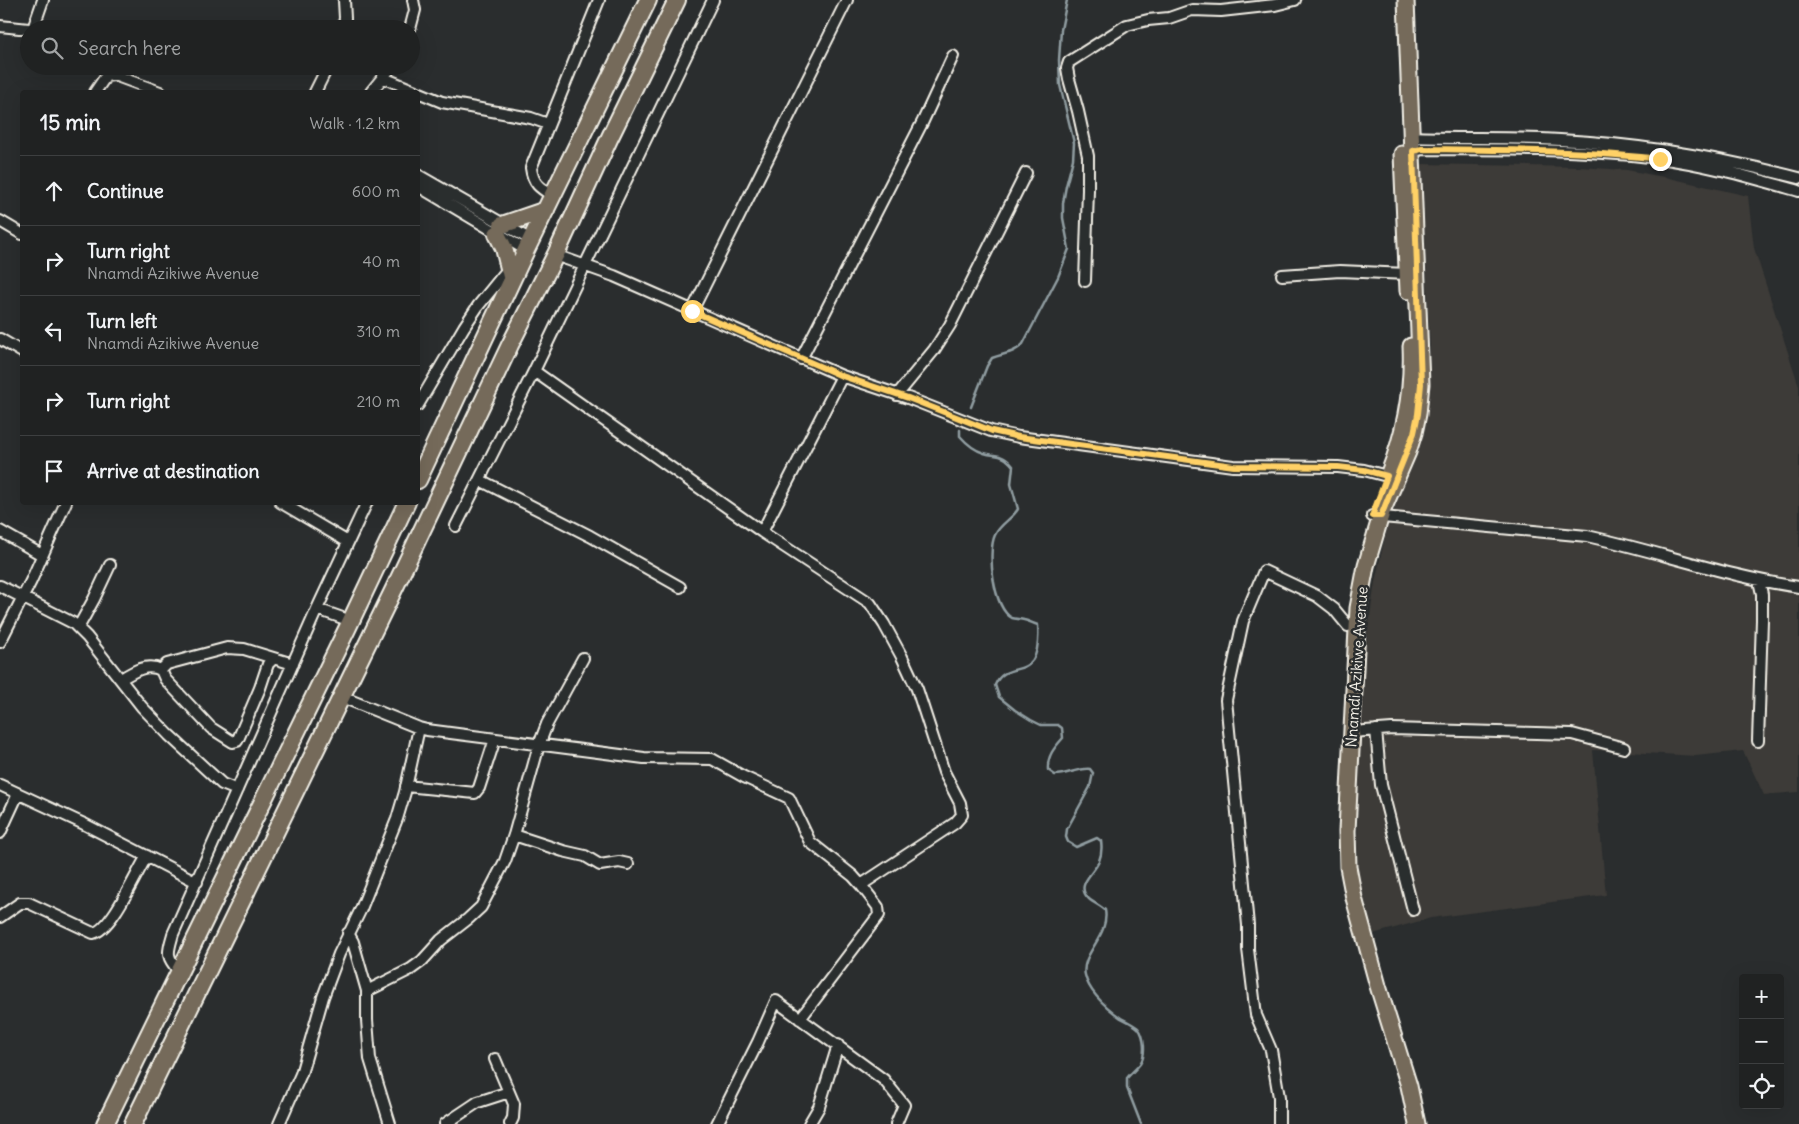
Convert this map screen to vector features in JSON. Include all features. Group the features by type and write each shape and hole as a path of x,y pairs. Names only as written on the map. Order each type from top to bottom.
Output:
{"highway":[{"path":"420,476 511,274 549,203 648,0"},
{"path":"133,1124 342,696 677,0"},
{"path":"511,274 500,230 549,203"},
{"path":"105,1124 351,621 406,505"}],"main road":[{"name":"Nnamdi Azikiwe Avenue","path":"1396,0 1411,354 1409,399 1404,426 1376,516 1358,608 1347,831 1350,880 1363,936 1409,1086 1417,1124"},
{"name":"Nnamdi Azikiwe Avenue","path":"1406,0 1421,364 1420,399 1414,433 1376,516 1357,569 1348,626 1339,828 1342,881 1351,924 1403,1104 1407,1124"}],"street":[{"path":"36,20 43,0"},
{"path":"344,0 344,20"},
{"path":"412,20 415,10 413,0"},
{"path":"549,203 532,179 531,168 599,0"},
{"path":"456,526 534,371 713,0"},
{"path":"692,311 846,0"},
{"path":"1085,281 1088,156 1069,79 1067,68 1069,62 1127,26 1148,20 1169,18 1192,10 1221,11 1275,5 1295,0"},
{"path":"0,26 20,28"},
{"path":"800,359 923,121 953,56"},
{"path":"316,90 324,75"},
{"path":"373,90 386,75"},
{"path":"96,90 106,76 114,76 154,90"},
{"path":"384,78 413,90"},
{"path":"420,93 442,102 531,118 548,124"},
{"path":"1412,144 1554,140 1634,146 1694,155 1799,178"},
{"path":"1412,144 1422,149 1637,156 1684,163 1753,178 1799,191"},
{"path":"897,395 934,350 950,325 1026,173"},
{"path":"420,176 500,230"},
{"path":"420,187 528,245"},
{"path":"0,221 20,233"},
{"path":"555,255 614,276 842,376 992,431 1019,437 1234,466 1338,467 1364,470 1387,476"},
{"path":"1282,275 1340,271 1408,274"},
{"path":"420,402 478,306 511,274"},
{"path":"0,340 20,351"},
{"path":"534,371 762,532 870,603 884,624 917,689 944,772 960,803 962,815 955,823 861,885"},
{"path":"762,532 842,376"},
{"path":"480,480 598,541 680,587"},
{"path":"0,642 31,581 65,505"},
{"path":"285,505 348,542"},
{"path":"179,971 170,962 168,952 173,934 317,609 366,505"},
{"path":"1376,516 1587,536 1759,581 1799,587"},
{"path":"0,531 42,555"},
{"path":"78,628 110,565"},
{"path":"1279,1124 1279,1096 1271,1050 1256,1015 1248,949 1248,925 1226,700 1243,621 1264,571 1317,596 1334,609 1348,626"},
{"path":"1758,741 1762,620 1762,594 1759,581"},
{"path":"0,586 73,622 142,707 169,735 222,784 237,790"},
{"path":"317,609 351,621"},
{"path":"161,670 167,664 227,648 244,649 293,664"},
{"path":"367,991 411,969 422,961 441,940 468,920 481,907 505,861 539,745 560,700 583,658"},
{"path":"121,679 150,666 161,670 165,679 211,728 233,742 237,741 239,737 268,664 273,659"},
{"path":"342,696 419,728 644,758 712,759 744,777 789,798 810,842 853,876 878,908 879,915 800,1018"},
{"path":"279,1124 301,1074 326,988 339,954 361,908 397,820 419,728"},
{"path":"1352,732 1392,729 1572,734 1624,748"},
{"path":"1376,730 1381,785 1413,910"},
{"path":"406,786 475,793 479,788 495,739"},
{"path":"0,785 84,824 197,882"},
{"path":"0,833 18,794"},
{"path":"514,835 585,856 600,864 619,862 628,864"},
{"path":"0,917 20,903 29,903 93,934 100,932 133,882 146,856"},
{"path":"348,933 353,942 367,991 370,1059 390,1124"},
{"path":"717,1124 758,1042 776,1001 884,1080 904,1105 896,1124"},
{"path":"809,1124 819,1107 838,1045"},
{"path":"496,1059 514,1104 513,1118 510,1124"},
{"path":"445,1124 478,1102 509,1092"}],"shaded area":[{"path":"1421,164 1579,167 1627,170 1748,196 1754,248 1799,386 1799,792 1764,795 1743,751 1696,756 1593,750 1606,895 1431,918 1373,934 1357,867 1358,747 1363,663 1375,582 1388,523 1413,461 1429,403 1430,345"}],"waterway":[{"path":"971,407 992,358 1012,352 1023,344 1058,277 1069,249 1063,218 1063,203 1073,159 1074,143 1060,85 1059,60 1061,30 1067,0"},
{"path":"960,430 960,436 968,444 984,453 1003,457 1013,466 1011,484 1018,509 995,535 992,554 993,579 996,592 1005,612 1012,618 1026,620 1038,625 1038,644 1035,656 1029,664 1007,672 1000,677 995,685 999,697 1015,710 1041,725 1058,725 1062,728 1063,738 1050,756 1048,770 1055,775 1087,769 1090,769 1093,773 1090,787 1067,829 1066,837 1068,842 1076,847 1097,838 1101,841 1102,851 1100,858 1097,866 1086,880 1084,889 1089,899 1105,910 1105,919 1100,936 1087,960 1085,975 1094,994 1110,1010 1138,1028 1142,1036 1144,1051 1142,1060 1127,1078 1127,1088 1141,1124"}],"route":[{"path":"692,311 842,376 908,398 992,431 1019,437 1234,466 1338,467 1364,470 1387,476 1372,516 1381,516 1414,433 1421,384 1413,151 1422,149 1491,150 1602,154 1660,159"}]}
